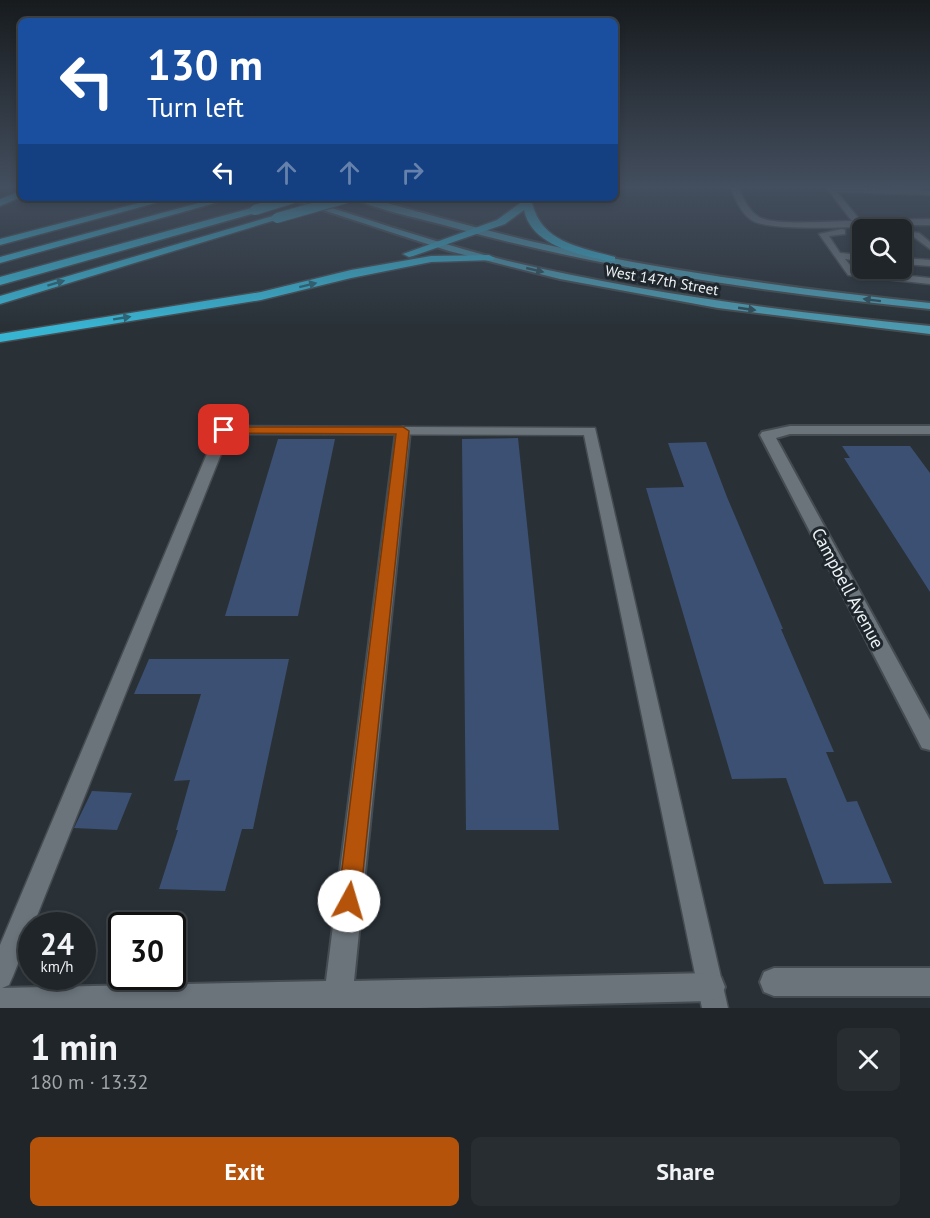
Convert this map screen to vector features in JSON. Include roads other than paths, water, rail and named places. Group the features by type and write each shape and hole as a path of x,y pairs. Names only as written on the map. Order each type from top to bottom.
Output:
{"highway":[{"path":"0,242 34,233"},
{"path":"0,260 99,233"},
{"path":"0,281 172,233"},
{"path":"0,300 226,233"},
{"path":"351,274 471,233"},
{"path":"541,233 611,259"},
{"path":"0,338 261,296 351,274 431,259 489,258"}],"main road":[{"name":"West 147th Street","path":"401,233 489,258 679,299 830,320 930,330"},
{"name":"West 147th Street","path":"487,233 730,281 930,306"}],"street":[{"name":"Campbell Avenue","path":"930,430 790,430 767,435 930,741"},
{"path":"338,1002 403,431"},
{"path":"774,982 930,982"},
{"path":"0,1003 713,998"}],"lane":[{"path":"852,233 824,234 837,256 851,273 930,281"},
{"path":"912,235 930,246"},
{"path":"837,256 852,257"},
{"path":"912,262 930,263"},
{"path":"0,976 224,430 590,431 713,998"}]}
